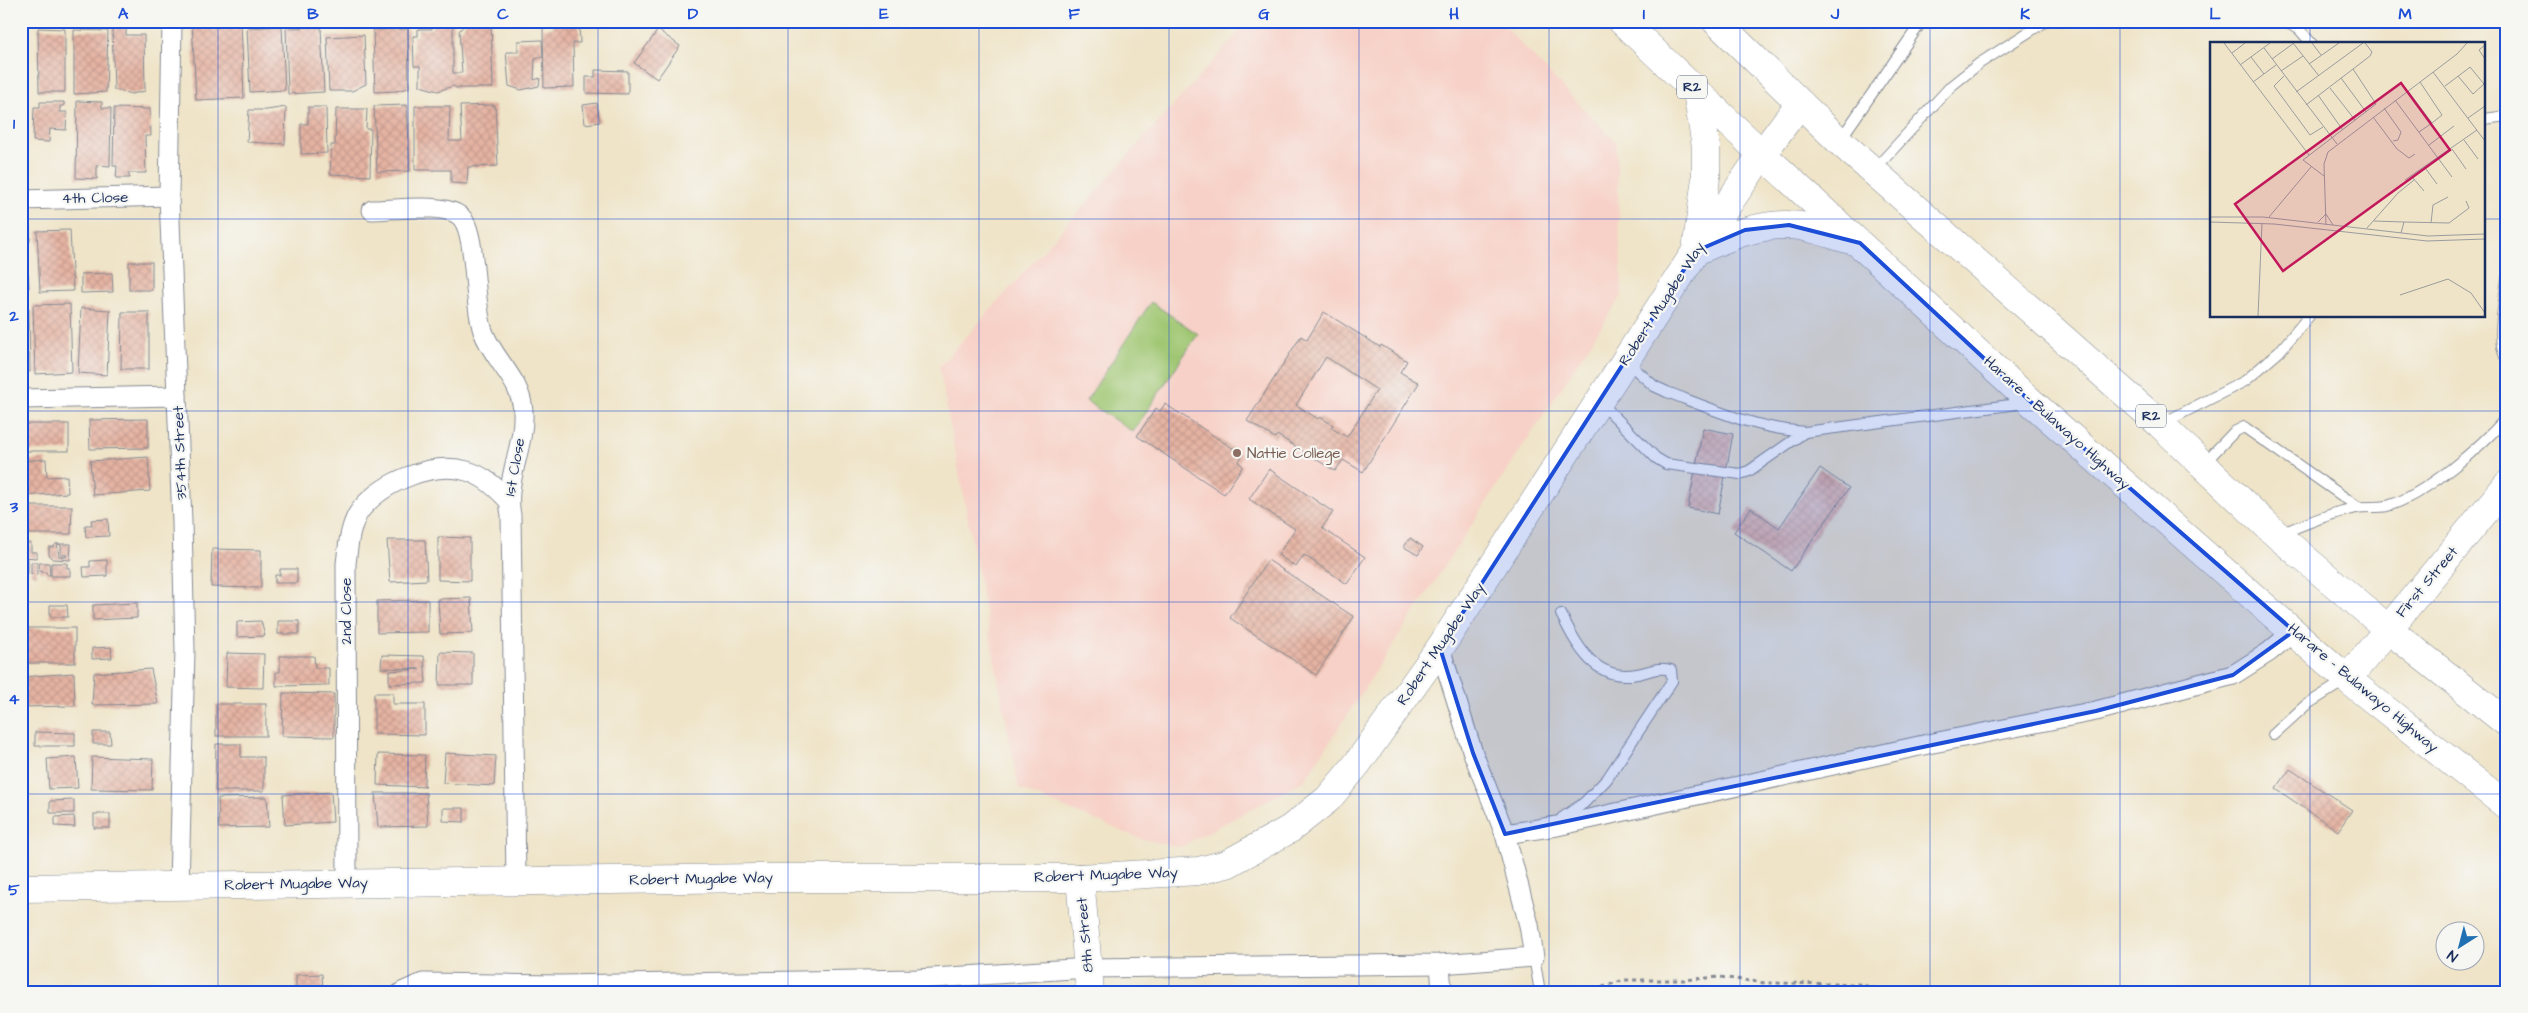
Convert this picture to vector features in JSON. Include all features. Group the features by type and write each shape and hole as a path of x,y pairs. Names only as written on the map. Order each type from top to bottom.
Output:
{"main road":[{"name":"Harare - Bulawayo Highway","path":"1622,21 1762,154 2031,402 2347,679 2507,806"},
{"name":"R2","path":"1716,21 1839,141 2160,424 2278,535 2388,630 2507,723"},
{"path":"1696,251 1706,178 1706,147 1697,92"},
{"name":"Robert Mugabe Way","path":"21,888 756,878 1080,878 1198,871 1227,864 1290,830 1328,799 1357,764 1440,648 1696,251 1762,154 1800,103"},
{"path":"1696,251 1745,230 1774,225 1805,227 1860,243"},
{"name":"First Street","path":"2347,679 2507,484"},
{"name":"8th Street","path":"1080,878 1089,980"}],"street":[{"name":"354th Street","path":"172,21 169,196 185,650 179,886"},
{"name":"4th Close","path":"21,200 169,196"},
{"name":"1st Close","path":"372,210 444,209 460,216 469,228 476,302 483,332 520,392 523,412 518,460 508,499 511,516 516,882"},
{"path":"21,399 177,396"},
{"name":"2nd Close","path":"347,884 346,564 354,524 361,509 382,491 397,482 441,468 467,471 480,477 493,484 508,499"},
{"path":"1505,834 1557,826 1928,744 2105,709 2233,675 2269,652 2294,631"},
{"path":"402,992 423,983 559,988 917,985 1089,980 1440,964 1534,957 1529,924 1505,834 1473,753 1440,648"},
{"path":"1440,964 1442,992"}],"lane":[{"path":"1839,141 1922,21"},
{"path":"1874,171 1951,86 1980,63 2046,21"},
{"path":"2282,21 2299,29 2310,42"},
{"path":"2486,119 2507,116"},
{"path":"2507,279 2502,330 2502,354 2507,359"},
{"path":"2160,424 2245,381 2279,352 2307,318"},
{"path":"1626,361 1654,386 1667,392 1750,423 1779,431 1805,432 2031,402"},
{"path":"1599,401 1656,458 1675,467 1740,474 1749,471 1805,432"},
{"path":"2278,535 2330,514 2358,507 2386,506 2421,490 2460,461 2507,417"},
{"path":"2203,464 2234,432 2244,427 2271,443 2358,507"},
{"path":"1557,826 1562,818 1584,803 1606,779 1668,688 1673,675 1671,670 1664,668 1627,676 1612,674 1602,670 1590,662 1576,644 1561,614"},
{"path":"2273,735 2306,705 2347,679"},
{"path":"1534,957 1540,992"}],"path":[{"path":"1587,992 1624,980 1682,980 1720,976 1765,983 1858,984 1890,992"}],"highlighted area":[{"path":"1789,225 1860,243 2031,402 2294,631 2233,675 2096,711 1505,834 1473,753 1440,648 1696,251 1745,230"}],"shaded area":[{"name":"Nattie College","path":"1249,21 1499,21 1616,142 1622,295 1304,781 1180,847 1141,839 1019,789 939,367"}],"green space":[{"path":"1151,302 1198,334 1133,432 1086,401"}],"building":[{"path":"192,21 241,21 244,98 196,100"},
{"path":"432,21 453,21 453,73 462,73 459,31 468,21 491,21 493,88 456,88 453,86 438,91 420,86 420,66 414,66 413,36 418,36 418,29 432,29"},
{"path":"553,21 579,21 580,43 573,43 574,87 544,88 543,28 553,28"},
{"path":"112,26 126,26 126,35 144,35 145,91 132,94 114,90"},
{"path":"282,26 285,90 250,92 247,28"},
{"path":"321,27 324,92 288,94 286,28"},
{"path":"38,28 65,29 65,92 39,92"},
{"path":"408,29 409,88 375,92 373,30"},
{"path":"74,30 108,31 106,92 74,94"},
{"path":"658,30 680,46 657,79 634,63"},
{"path":"21,32 26,32 25,94 21,94"},
{"path":"364,35 366,84 352,91 329,91 327,37"},
{"path":"542,40 543,57 535,59 534,80 540,78 539,86 521,90 509,86 506,52 518,52 518,41"},
{"path":"595,70 628,71 628,94 586,93 586,77 595,77"},
{"path":"77,101 102,102 102,108 111,108 110,166 97,165 97,179 76,178"},
{"path":"40,102 64,102 64,106 60,106 60,112 67,112 66,130 50,129 49,142 33,141 34,107 40,107"},
{"path":"597,103 600,122 585,124 583,105"},
{"path":"407,105 410,171 377,172 374,106"},
{"path":"495,105 498,166 468,167 467,184 451,183 451,170 415,170 415,106 450,106 449,141 462,141 460,106"},
{"path":"286,107 285,144 247,142 249,110"},
{"path":"308,107 326,107 327,153 301,154 301,124 308,124"},
{"path":"114,108 150,109 151,136 145,136 146,173 128,173 130,178 116,178 117,166 113,166"},
{"path":"336,109 367,109 366,129 371,129 370,176 330,174 331,145 335,145"},
{"path":"21,227 30,227 30,241 21,241"},
{"path":"70,230 73,291 40,292 37,231"},
{"path":"129,262 152,262 152,290 129,290"},
{"path":"21,273 28,273 29,288 21,289"},
{"path":"112,273 113,292 81,293 81,274"},
{"path":"70,304 72,372 35,374 33,305"},
{"path":"81,308 110,310 107,375 78,373"},
{"path":"21,309 29,309 30,372 21,372"},
{"path":"122,312 149,312 149,369 121,369"},
{"path":"1324,312 1380,347 1381,345 1407,361 1400,372 1419,383 1363,472 1343,460 1335,471 1277,435 1275,438 1247,421 1301,336 1307,340","holes":["1326,357 1377,390 1347,437 1331,428 1333,425 1320,417 1318,419 1296,405"]},
{"path":"1165,404 1243,455 1238,462 1243,466 1224,494 1137,436 1156,408 1160,411"},
{"path":"148,419 148,448 90,449 89,420"},
{"path":"21,424 69,424 69,451 21,451"},
{"path":"1703,428 1733,434 1718,514 1688,508"},
{"path":"148,457 150,491 93,495 90,461"},
{"path":"46,459 47,477 67,476 68,493 21,496 21,461"},
{"path":"1820,468 1849,488 1791,571 1734,532 1751,508 1779,528"},
{"path":"1269,469 1333,512 1322,528 1365,557 1347,584 1304,555 1296,567 1278,555 1295,529 1249,499"},
{"path":"21,506 72,506 71,534 21,534"},
{"path":"108,519 109,536 86,537 85,525 92,525 91,520"},
{"path":"438,537 470,538 470,581 438,580"},
{"path":"1410,538 1423,547 1418,555 1404,547"},
{"path":"387,540 425,540 427,580 390,582"},
{"path":"21,543 31,543 31,552 37,552 37,558 21,557"},
{"path":"57,543 59,556 66,557 67,555 61,555 61,545 58,544 71,544 70,560 52,559 49,555 49,547 53,547"},
{"path":"212,549 261,550 261,588 211,587"},
{"path":"21,559 28,559 28,574 21,572"},
{"path":"107,560 107,576 84,577 83,567 90,567 90,561"},
{"path":"1268,560 1354,617 1316,675 1230,618"},
{"path":"31,562 37,562 37,575 31,574"},
{"path":"39,563 49,563 50,575 47,575 46,572 40,572"},
{"path":"51,563 67,563 67,568 70,568 70,576 51,576"},
{"path":"280,569 297,569 297,583 275,583 275,575 280,575"},
{"path":"471,598 473,633 440,634 438,599"},
{"path":"428,600 428,632 377,633 377,601"},
{"path":"137,603 137,618 93,620 93,605"},
{"path":"50,605 67,605 68,617 50,617"},
{"path":"261,621 265,636 237,637 237,622"},
{"path":"278,621 299,621 299,634 278,634"},
{"path":"21,628 75,628 75,663 21,663"},
{"path":"111,647 112,658 92,659 92,648"},
{"path":"440,652 473,653 473,685 439,685"},
{"path":"227,653 264,654 263,688 226,687"},
{"path":"382,655 424,656 426,683 389,684 389,671 420,669 381,668"},
{"path":"280,656 314,656 315,668 329,668 329,685 276,686 276,672 280,672"},
{"path":"151,669 158,704 92,705 94,673"},
{"path":"74,673 75,706 21,707 21,677"},
{"path":"283,693 334,694 334,737 282,736"},
{"path":"374,693 393,693 393,704 425,704 425,735 374,734"},
{"path":"216,704 266,704 266,736 216,736"},
{"path":"35,732 75,733 75,746 35,746"},
{"path":"93,732 110,732 111,744 93,744"},
{"path":"216,744 241,744 241,757 264,757 264,791 215,791"},
{"path":"445,753 496,756 494,786 443,783"},
{"path":"378,754 425,755 424,785 426,787 377,785"},
{"path":"76,757 78,788 49,789 47,759"},
{"path":"92,757 153,759 152,790 91,789"},
{"path":"2290,769 2352,810 2338,831 2276,789"},
{"path":"331,792 333,822 285,825 283,795"},
{"path":"375,793 426,793 428,826 378,827"},
{"path":"267,797 269,827 219,828 218,798"},
{"path":"74,800 74,813 50,813 50,801"},
{"path":"443,808 464,808 464,822 443,821"},
{"path":"94,814 110,814 110,828 94,828"},
{"path":"74,816 75,827 55,826 55,817"},
{"path":"322,974 323,990 334,989 334,992 296,992 296,975"},
{"path":"1361,986 1362,992 1331,992 1330,990"}],"place":[{"name":"Nattie College","path":"1237,453"}]}
